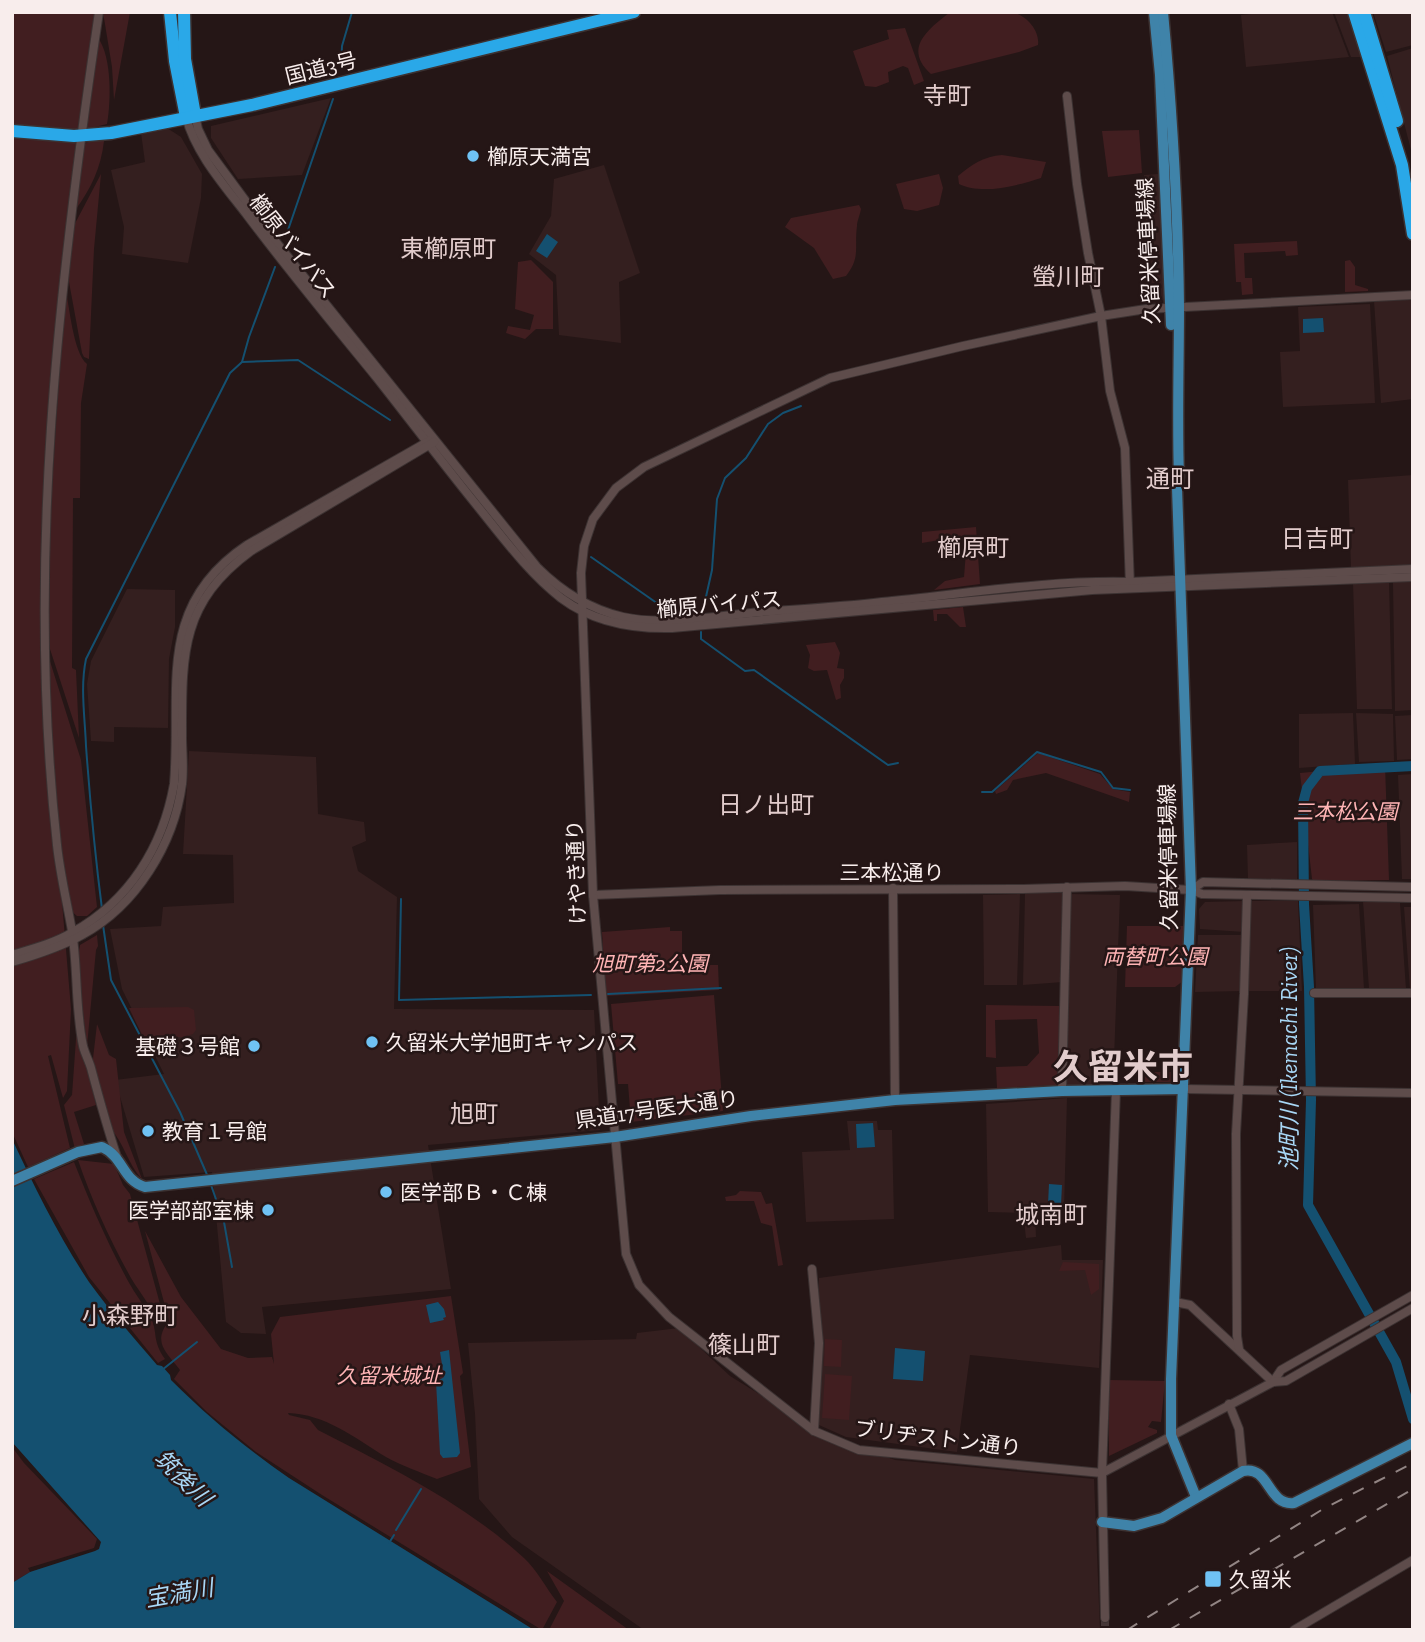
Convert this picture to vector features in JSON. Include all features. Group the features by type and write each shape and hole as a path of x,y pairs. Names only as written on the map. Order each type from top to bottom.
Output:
{"highway":[{"path":"170,12 174,61 191,116"},
{"path":"184,12 185,59 191,116"},
{"name":"国道3号","path":"12,131 78,136 111,133 252,105 635,12"},
{"path":"1354,12 1402,165 1413,234"},
{"path":"1364,12 1387,84 1413,186"}],"main road":[{"name":"久留米停車場線","path":"1154,12 1175,306"},
{"name":"久留米停車場線","path":"1163,12 1169,74 1175,306 1169,416 1172,477 1177,488 1191,890 1171,1435"},
{"name":"県道17号医大通り","path":"114,1154 129,1177 138,1185 145,1186 615,1137 754,1116 895,1100 1062,1091 1183,1089"},
{"path":"12,1181 78,1152 102,1147 114,1154"},
{"path":"1171,1435 1196,1497"},
{"path":"1102,1522 1143,1525 1162,1518 1243,1471 1250,1470 1259,1473 1280,1501 1286,1504 1294,1503 1412,1444"}],"street":[{"path":"99,12 78,136 52,407 46,617 50,749 57,845 84,1048 114,1154"},
{"path":"1067,96 1110,391 1125,448 1130,585"},
{"name":"櫛原バイパス","path":"191,116 196,144 531,571 562,598 617,623 636,627 672,628 1130,585 1413,577"},
{"name":"けやき通り","path":"683,1326 670,1317 639,1285 626,1254 593,895 582,562 593,519 616,488 644,467 830,378 1101,316 1175,306 1413,295"},
{"path":"12,961 71,937 94,924 156,852 177,808 181,785 185,652 192,622 205,596 223,574 251,551 431,443"},
{"name":"櫛原バイパス","path":"1180,583 1413,569"},
{"name":"三本松通り","path":"1191,890 1203,882 1413,887"},
{"name":"三本松通り","path":"593,895 720,890 1125,886 1191,890 1202,894 1413,898"},
{"path":"1062,1091 1067,887"},
{"path":"893,888 895,1100"},
{"path":"1239,1349 1236,1134 1247,895"},
{"path":"12,955 71,937"},
{"path":"1314,993 1413,993"},
{"path":"1183,1089 1413,1093"},
{"path":"1105,1618 1102,1473 1116,1090"},
{"path":"813,1269 819,1343 814,1431"},
{"path":"1273,1382 1280,1370 1413,1295"},
{"path":"1175,1302 1190,1305 1273,1382"},
{"path":"1102,1473 1229,1404 1273,1382 1286,1381 1413,1308"},
{"name":"ブリヂストン通り","path":"683,1326 814,1431 859,1450 1102,1473"},
{"path":"1229,1404 1240,1429 1243,1471"},
{"path":"1294,1630 1413,1560"}],"shaded area":[{"path":"1332,12 1349,57 1246,67 1241,15"},
{"path":"1334,12 1348,12 1364,57 1351,57"},
{"path":"1373,12 1413,12 1413,45 1386,52"},
{"path":"1413,48 1413,158 1387,56"},
{"path":"331,98 302,175 238,179 211,138 211,126"},
{"path":"167,128 181,137 202,174 201,198 188,263 122,254 124,227 111,170 145,162 141,133"},
{"path":"604,165 640,273 619,282 621,343 559,335 556,275 529,254 551,216 554,179"},
{"path":"1158,174 1165,297 1161,302 1149,303 1144,175"},
{"path":"1413,300 1413,399 1381,403 1374,301"},
{"path":"1370,304 1375,403 1283,407 1280,352 1300,351 1298,307"},
{"path":"1413,475 1413,565 1351,568 1348,480"},
{"path":"1413,580 1413,710 1395,711 1393,582"},
{"path":"1389,581 1392,709 1357,709 1353,583"},
{"path":"127,589 175,590 175,627 169,659 168,728 114,727 114,742 91,741 87,684 91,661"},
{"path":"1353,713 1355,764 1299,768 1299,714"},
{"path":"1356,713 1393,714 1394,761 1359,762"},
{"path":"1413,715 1413,759 1397,760 1395,716"},
{"name":"久留米大学旭町キャンパス","path":"189,751 316,757 318,814 364,822 366,841 352,847 358,871 397,897 394,1009 594,1010 600,1130 428,1145 451,1289 262,1307 266,1334 241,1333 226,1322 212,1172 144,1177 115,1080 164,1074 122,989 110,929 161,926 163,907 234,903 233,855 183,854"},
{"path":"1413,774 1413,879 1402,879 1398,775"},
{"path":"1297,842 1297,881 1248,880 1247,845"},
{"path":"1025,893 1065,893 1063,982 1023,985"},
{"path":"1020,894 1017,985 984,985 983,895"},
{"path":"1070,894 1120,895 1113,1087 1066,1088"},
{"path":"1245,901 1244,932 1200,929 1199,909 1205,902"},
{"path":"1248,901 1298,901 1302,991 1247,991"},
{"path":"1363,901 1400,903 1406,989 1369,989"},
{"path":"1359,904 1364,989 1316,989 1313,905"},
{"path":"1404,907 1413,907 1413,990 1410,990"},
{"path":"1198,935 1244,935 1243,991 1195,992"},
{"path":"1067,1098 1064,1210 1035,1212 1036,1237 1026,1238 1023,1213 988,1212 986,1104"},
{"path":"847,1121 877,1121 878,1130 892,1130 894,1219 806,1222 802,1152 850,1150"},
{"path":"1061,1245 1062,1260 1103,1260 1099,1368 970,1355 957,1452 846,1437 819,1425 819,1278"},
{"path":"679,1328 730,1376 821,1432 895,1460 1094,1479 1100,1630 644,1630 512,1537 479,1499 468,1343 636,1339 637,1333"}],"green space":[{"path":"12,12 97,12 76,141 46,470 49,621 50,519 65,285 78,350 87,364 81,403 80,498 73,498 72,668 76,670 79,738 49,646 49,658 81,760 97,907 87,916 77,916 70,910 60,844 52,753 50,681 50,759 71,1009 67,1091 63,1098 51,1055 48,1056 70,1148 28,1167 12,1132"},
{"path":"103,12 130,12 114,100 112,67"},
{"path":"950,12 1012,12 1027,20 1037,34 1038,45 931,74 919,56 919,47 927,32"},
{"path":"905,28 924,81 914,85 908,68 903,66 888,72 889,82 876,87 865,86 853,51 889,39 887,30"},
{"path":"98,38 103,46 108,67 110,92 107,124 87,129 85,124"},
{"path":"1139,130 1142,173 1108,177 1102,131"},
{"path":"91,141 104,141 103,151 94,177 76,209 82,145"},
{"path":"1002,155 1046,162 1041,178 988,189 959,184 958,176 973,165 989,157"},
{"path":"101,174 94,249 89,359 82,353 67,271 70,233"},
{"path":"939,174 943,188 939,205 917,211 904,209 896,184"},
{"path":"859,205 861,209 854,263 846,276 833,279 814,248 785,227 791,218"},
{"path":"1297,241 1298,255 1286,256 1285,251 1244,253 1245,278 1252,278 1253,294 1242,295 1241,282 1236,282 1234,244"},
{"path":"531,260 553,282 553,329 536,329 525,339 506,333 508,326 530,330 534,315 515,309 518,262"},
{"path":"1350,260 1355,267 1355,285 1368,291 1345,292 1345,261"},
{"path":"976,527 980,584 934,590 945,581 964,577 967,539 922,543 922,532"},
{"path":"963,607 966,627 960,627 947,614 937,614 937,621 934,621 933,610"},
{"path":"835,642 840,653 837,668 844,669 844,678 840,685 841,698 836,700 827,670 814,671 808,668 810,655 806,645"},
{"path":"1038,753 1100,774 1113,789 1130,792 1129,802 1046,773 1013,780 1007,790 996,794 995,791"},
{"name":"三本松公園","path":"1385,765 1389,880 1314,881 1300,773"},
{"name":"両替町公園","path":"1127,926 1184,926 1183,981 1175,987 1125,987"},
{"name":"旭町第2公園","path":"670,927 670,931 682,931 682,965 718,965 719,990 606,996 602,932"},
{"path":"97,935 87,1046 77,961 80,945"},
{"path":"714,995 723,1111 631,1122 628,1084 618,1084 611,1004"},
{"path":"986,1005 1061,1006 1057,1085 997,1088 996,1067 1027,1066 1039,1053 1037,1019 995,1020 996,1058 986,1057"},
{"path":"188,1007 194,1010 196,1030 183,1037 143,1037 129,1008"},
{"path":"97,1024 109,1055 116,1059 124,1132 142,1179 109,1127 92,1067"},
{"path":"77,1025 96,1105 74,1112 84,1144 75,1149 64,1105 72,1095"},
{"path":"1141,1072 1172,1072 1172,1082 1141,1082"},
{"path":"78,1160 114,1164 130,1194 163,1315 162,1322 158,1325 109,1235"},
{"path":"74,1162 113,1252 151,1318 158,1347 165,1359 158,1363 89,1277 34,1179"},
{"path":"740,1191 761,1192 766,1204 772,1203 783,1265 778,1266 772,1226 761,1223 754,1201 726,1201 725,1197 736,1195"},
{"name":"久留米城址","path":"145,1231 181,1297 221,1349 248,1358 272,1357 274,1364 271,1334 280,1317 451,1296 463,1373 460,1376 471,1467 437,1479 392,1460 327,1422 302,1414 288,1413 310,1420 318,1430 426,1487 501,1538 529,1563 557,1602 542,1630 256,1452 207,1412 174,1379 180,1370 161,1341 169,1321"},
{"path":"1063,1262 1099,1264 1099,1289 1091,1295 1085,1270 1059,1271"},
{"path":"825,1339 842,1340 841,1367 824,1366"},
{"path":"825,1374 852,1376 849,1420 822,1418"},
{"path":"1109,1380 1165,1381 1161,1422 1152,1421 1148,1427 1157,1430 1157,1433 1109,1456"},
{"path":"12,1447 97,1539 94,1548 28,1568 30,1572 12,1583"},
{"path":"547,1571 629,1630 549,1630 564,1601"}],"water":[{"path":"547,234 558,242 547,258 536,251"},
{"path":"1323,318 1324,332 1303,333 1303,319"},
{"path":"873,1123 875,1147 857,1148 856,1124"},
{"path":"12,1139 48,1212 89,1282 157,1365 162,1366 185,1394 228,1432 289,1478 534,1630 12,1630 12,1583 30,1572 95,1551 99,1549 101,1542 12,1442"},
{"path":"1049,1184 1062,1185 1061,1205 1048,1204"},
{"path":"438,1302 446,1317 444,1320 430,1323 426,1305"},
{"path":"895,1348 925,1351 923,1381 893,1379"},
{"path":"449,1350 460,1453 457,1457 443,1458 440,1454 436,1382 444,1377 440,1352"}],"waterway":[{"path":"341,68 342,46 352,12"},
{"path":"287,233 333,99"},
{"path":"102,909 86,746 83,691 86,659 230,373 242,362 275,267"},
{"path":"242,362 298,360 390,420"},
{"path":"703,610 712,570 717,499 725,478 746,458 768,424 783,413 801,406"},
{"path":"591,557 661,606"},
{"path":"701,632 701,639 745,671 754,670 888,765 898,763"},
{"path":"982,792 992,792 1037,752 1101,772 1113,788 1130,790"},
{"name":"池町川 (Ikemachi River)","path":"1413,766 1320,771 1307,788 1303,803 1311,1100 1308,1205 1396,1362 1413,1419"},
{"path":"401,899 399,1000 591,995"},
{"path":"103,925 111,980 180,1112 208,1177"},
{"path":"608,994 721,988"},
{"path":"211,1185 224,1222 232,1267"},
{"path":"162,1370 197,1342"},
{"path":"396,1530 421,1489"},
{"path":"389,1543 394,1535"}],"tunnel":[{"path":"1105,1618 1105,1630"}],"railway":[{"path":"1127,1630 1323,1509 1413,1463"},
{"path":"1169,1630 1413,1489"}],"place":[{"name":"櫛原天満宮","path":"473,156"},
{"name":"久留米大学旭町キャンパス","path":"372,1042"},
{"name":"基礎３号館","path":"254,1046"},
{"name":"教育１号館","path":"148,1131"},
{"name":"医学部Ｂ・Ｃ棟","path":"386,1192"},
{"name":"医学部部室棟","path":"268,1210"},
{"name":"久留米","path":"1213,1579"}],"district":[{"name":"寺町","path":"947,95"},
{"name":"東櫛原町","path":"448,248"},
{"name":"螢川町","path":"1068,276"},
{"name":"通町","path":"1170,478"},
{"name":"日吉町","path":"1317,538"},
{"name":"櫛原町","path":"973,547"},
{"name":"日ノ出町","path":"766,804"},
{"name":"久留米市","path":"1123,1067"},
{"name":"旭町","path":"474,1113"},
{"name":"城南町","path":"1051,1214"},
{"name":"小森野町","path":"130,1315"},
{"name":"篠山町","path":"744,1344"}],"water label":[{"name":"筑後川","path":"183,1478"},
{"name":"宝満川","path":"179,1593"}]}
